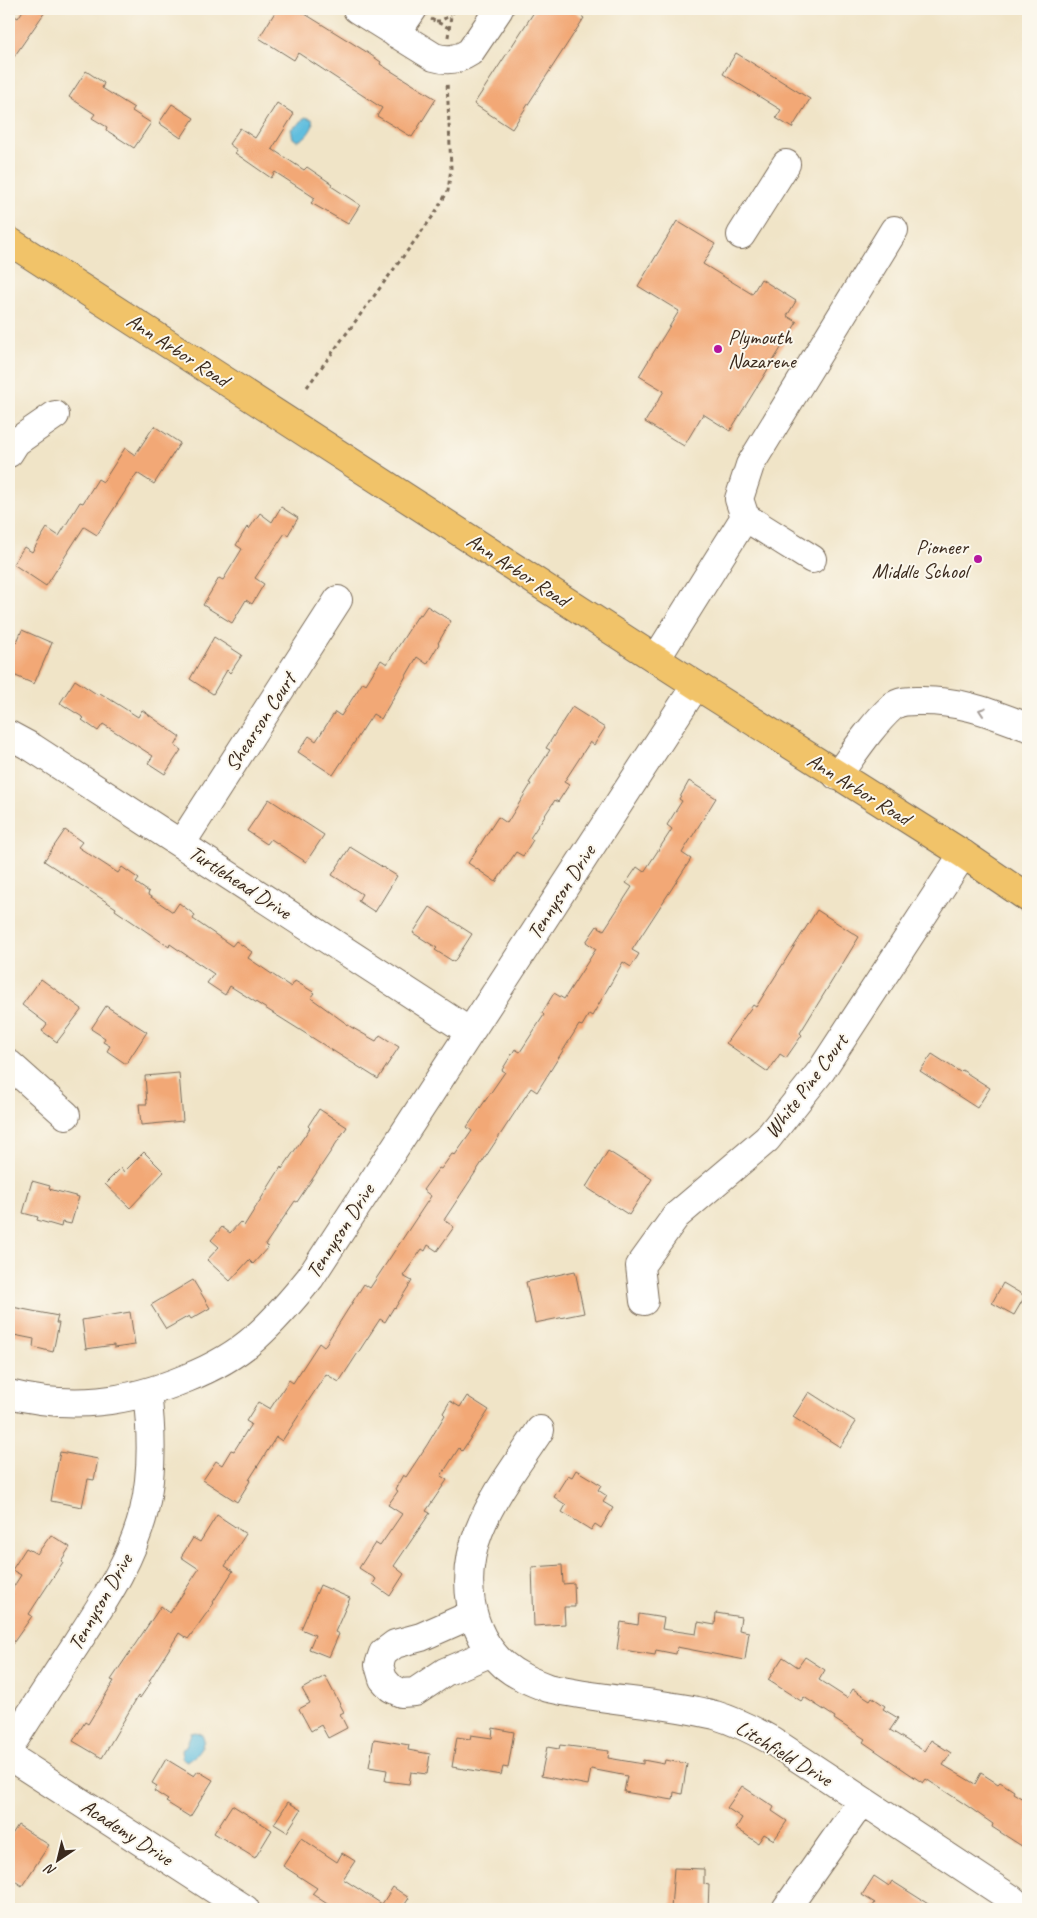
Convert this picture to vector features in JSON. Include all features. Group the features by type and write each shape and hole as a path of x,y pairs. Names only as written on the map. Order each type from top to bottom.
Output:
{"main road":[{"name":"Ann Arbor Road","path":"9,241 696,685 963,854 1028,898"}],"street":[{"path":"357,9 434,57 448,60 463,56 474,46 499,9"},
{"path":"396,34 426,16"},
{"path":"741,235 786,164"},
{"path":"812,559 745,517 739,499 750,465 894,230"},
{"path":"9,453 16,442 54,415"},
{"path":"656,659 745,517"},
{"name":"Shearson Court","path":"182,844 338,600"},
{"name":"Tennyson Drive","path":"9,1748 109,1592 132,1548 144,1510 150,1472 151,1432 146,1393 201,1372 226,1359 255,1338 287,1308 310,1278 696,685"},
{"path":"838,776 874,727 894,705 907,701 938,701 963,704 1028,727"},
{"name":"Turtlehead Drive","path":"9,735 34,748 470,1032"},
{"name":"White Pine Court","path":"644,1301 640,1266 676,1216 767,1140 822,1071 963,854"},
{"path":"9,1064 66,1115"},
{"path":"9,1394 47,1402 69,1403 99,1402 146,1393"},
{"name":"Litchfield Drive","path":"540,1430 491,1504 479,1531 470,1571 469,1593 473,1614 480,1632 492,1652 505,1665 519,1675 548,1688 695,1711 734,1722 771,1740 1010,1898 1023,1909"},
{"path":"473,1614 421,1637 395,1644 389,1648 383,1653 379,1665 383,1679 391,1688 401,1694 415,1692 445,1672 492,1652"},
{"name":"Academy Drive","path":"9,1756 237,1907"},
{"path":"786,1909 862,1801"}],"path":[{"path":"448,41 449,28 455,9"},
{"path":"426,16 440,21 452,15"},
{"path":"426,16 449,28"},
{"path":"307,387 433,216 448,191 450,168 446,96 447,72"}],"water":[{"path":"305,117 312,119 313,125 307,135 297,141 293,138 291,129"},
{"path":"196,1732 202,1735 204,1740 198,1753 187,1761 182,1758 181,1750 186,1747 191,1733"}],"building":[{"path":"24,9 47,9 9,64 9,13 18,18"},
{"path":"277,9 297,9 365,51 381,62 380,64 436,99 412,137 377,116 382,108 298,53 294,60 259,38"},
{"path":"536,9 571,9 584,18 512,129 474,104"},
{"path":"736,53 810,99 792,128 776,118 781,110 723,74"},
{"path":"86,71 104,83 102,88 134,108 132,111 151,123 134,148 106,130 107,127 92,118 95,114 69,97"},
{"path":"277,103 294,114 272,149 304,170 307,167 360,205 348,224 311,203 315,198 275,172 271,178 235,153 237,150 229,144 240,128 255,138"},
{"path":"172,104 194,118 181,138 159,123"},
{"name":"Plymouth Nazarene","path":"677,221 715,244 703,264 752,294 761,279 796,301 787,316 797,322 730,431 703,414 684,446 645,422 664,391 639,376 679,311 638,286"},
{"path":"154,426 180,443 154,484 137,473 97,535 84,527 46,586 13,564 24,547 32,552 47,528 59,536 80,502 83,503 98,479 103,482 125,448 135,455"},
{"path":"281,507 298,518 288,535 285,533 255,578 264,584 252,604 246,600 232,623 203,605 219,578 223,580 242,549 236,545 247,527 249,529 260,513 272,522"},
{"path":"427,606 451,621 439,644 427,664 417,657 381,719 373,714 333,775 298,752 309,736 316,741 335,712 341,716 363,682 366,684 381,660 387,664 419,614 421,615"},
{"path":"22,630 52,643 34,684 9,673 9,639 17,642"},
{"path":"214,637 242,655 230,673 227,670 213,694 190,679"},
{"path":"75,680 138,717 142,710 180,737 175,746 181,750 165,774 148,763 153,756 103,724 98,731 82,720 84,718 60,703"},
{"path":"572,707 605,728 594,745 590,742 564,782 569,785 558,802 555,800 530,838 533,840 523,856 516,852 496,882 468,863 498,817 507,823 550,750 546,748"},
{"path":"689,781 716,798 682,853 691,859 632,950 639,954 631,967 623,962 592,1016 589,1014 582,1026 579,1025 537,1092 531,1088 444,1220 454,1227 437,1251 428,1245 425,1251 422,1249 403,1276 412,1281 385,1322 380,1319 339,1382 326,1374 282,1441 276,1437 237,1502 203,1480 216,1461 222,1465 231,1450 234,1451 251,1424 246,1421 258,1402 270,1409 289,1380 293,1383 319,1343 324,1347 364,1284 370,1288 431,1196 423,1190 439,1168 441,1169 452,1154 455,1155 472,1131 467,1127 505,1072 502,1070 515,1049 520,1052 544,1015 542,1013 554,993 564,999 596,949 586,942 597,926 604,930 632,887 626,883 637,867 644,872 672,829 667,825 682,801 679,799"},
{"path":"269,799 324,835 306,862 271,839 267,844 247,831"},
{"path":"65,830 82,842 78,847 118,873 122,867 139,879 136,883 149,892 148,895 173,912 179,903 195,915 193,919 232,946 236,941 252,952 248,958 291,987 295,981 315,993 311,998 351,1027 376,1041 380,1035 399,1047 378,1079 230,986 225,995 207,983 214,974 170,944 169,947 115,910 116,908 44,861"},
{"path":"350,847 397,876 375,912 358,901 362,894 332,875"},
{"path":"430,907 472,934 454,962 435,950 437,948 413,933"},
{"path":"817,910 859,937 800,1033 802,1035 786,1058 780,1054 768,1072 726,1043 753,1005 756,1007"},
{"path":"41,979 82,1009 57,1042 42,1031 47,1024 22,1005"},
{"path":"106,1006 147,1032 126,1064 107,1051 110,1046 103,1042 105,1038 91,1029"},
{"path":"932,1054 990,1088 977,1108 920,1071"},
{"path":"179,1073 183,1121 141,1125 139,1104 147,1104 145,1076"},
{"path":"319,1109 347,1127 297,1202 295,1201 265,1245 268,1247 253,1264 249,1260 230,1281 207,1260 219,1247 211,1240 222,1227 230,1233 240,1222 244,1226 281,1167 282,1169 310,1128 308,1126"},
{"path":"608,1151 652,1179 629,1215 586,1187"},
{"path":"144,1152 164,1172 130,1208 105,1184 121,1168 124,1172"},
{"path":"32,1181 50,1186 49,1189 79,1197 71,1224 62,1222 61,1227 37,1220 38,1217 23,1213"},
{"path":"575,1271 584,1313 535,1323 526,1282"},
{"path":"193,1280 210,1308 191,1319 189,1316 166,1329 151,1305"},
{"path":"1003,1283 1025,1296 1014,1315 992,1303"},
{"path":"12,1307 58,1316 56,1323 59,1323 53,1352 33,1347 34,1339 9,1334"},
{"path":"130,1312 135,1345 114,1348 114,1345 86,1349 82,1320"},
{"path":"809,1392 856,1422 840,1447 793,1417"},
{"path":"467,1396 489,1410 462,1451 459,1448 441,1476 447,1480 426,1511 430,1513 394,1566 404,1574 390,1596 373,1584 376,1579 359,1568 375,1543 380,1546 402,1514 388,1505 398,1491 395,1489 403,1475 406,1477 427,1445 445,1415 443,1413 450,1401 460,1407"},
{"path":"60,1452 98,1459 94,1480 88,1479 82,1507 51,1501"},
{"path":"576,1470 601,1485 598,1490 607,1496 603,1502 613,1508 601,1528 595,1524 591,1530 562,1512 566,1505 554,1497 568,1475 572,1477"},
{"path":"217,1515 246,1534 225,1566 233,1571 214,1603 188,1639 179,1633 149,1681 151,1682 140,1698 138,1696 102,1758 73,1741 85,1722 88,1724 114,1681 111,1680 161,1606 170,1613 199,1569 181,1557 193,1538 200,1542"},
{"path":"51,1535 70,1547 61,1561 63,1562 29,1614 32,1616 9,1649 9,1594 21,1575 12,1570 26,1548 37,1554"},
{"path":"562,1565 563,1584 574,1583 575,1607 564,1607 565,1624 534,1626 532,1567"},
{"path":"320,1585 350,1598 335,1632 339,1634 329,1657 309,1649 315,1635 301,1629"},
{"path":"716,1613 741,1617 739,1630 749,1632 745,1660 677,1647 676,1654 656,1650 655,1655 617,1649 621,1622 638,1625 639,1614 664,1618 662,1629 696,1634 698,1622 715,1625"},
{"path":"783,1657 798,1667 805,1657 825,1670 819,1680 847,1698 853,1689 870,1700 872,1697 885,1706 883,1709 898,1718 890,1730 924,1751 931,1740 951,1753 943,1765 975,1784 981,1773 998,1784 1000,1782 1028,1802 1028,1850 992,1827 993,1824 963,1803 926,1779 923,1783 863,1742 865,1739 834,1719 835,1717 804,1697 801,1701 768,1680"},
{"path":"325,1676 344,1712 340,1714 347,1728 328,1738 321,1725 311,1731 299,1709 310,1703 302,1689"},
{"path":"493,1728 514,1732 508,1768 503,1767 501,1775 452,1767 457,1737 470,1739 471,1735 492,1738"},
{"path":"374,1739 409,1745 408,1750 430,1754 427,1774 411,1772 409,1784 385,1781 387,1770 369,1767"},
{"path":"560,1745 609,1751 608,1758 643,1764 643,1760 664,1764 665,1760 687,1764 682,1794 674,1792 673,1800 624,1792 627,1776 591,1769 588,1785 541,1776 547,1747 559,1749"},
{"path":"166,1759 194,1776 198,1771 213,1780 190,1817 166,1802 168,1800 154,1791 157,1786 152,1783"},
{"path":"742,1786 774,1807 772,1811 787,1821 774,1840 764,1834 758,1843 736,1828 742,1818 727,1808"},
{"path":"288,1802 301,1810 287,1832 274,1824"},
{"path":"232,1805 272,1830 255,1858 214,1833"},
{"path":"18,1825 49,1845 22,1886 9,1877 9,1839"},
{"path":"301,1838 337,1862 342,1853 355,1861 343,1879 382,1904 393,1887 409,1898 402,1909 335,1909 312,1894 317,1888 283,1866"},
{"path":"674,1868 704,1869 704,1884 709,1885 708,1909 671,1909"},
{"path":"874,1876 889,1886 892,1881 936,1909 871,1909 875,1903 862,1895"}],"place":[{"name":"Plymouth Nazarene","path":"718,349"},
{"name":"Pioneer Middle School","path":"978,559"}]}
